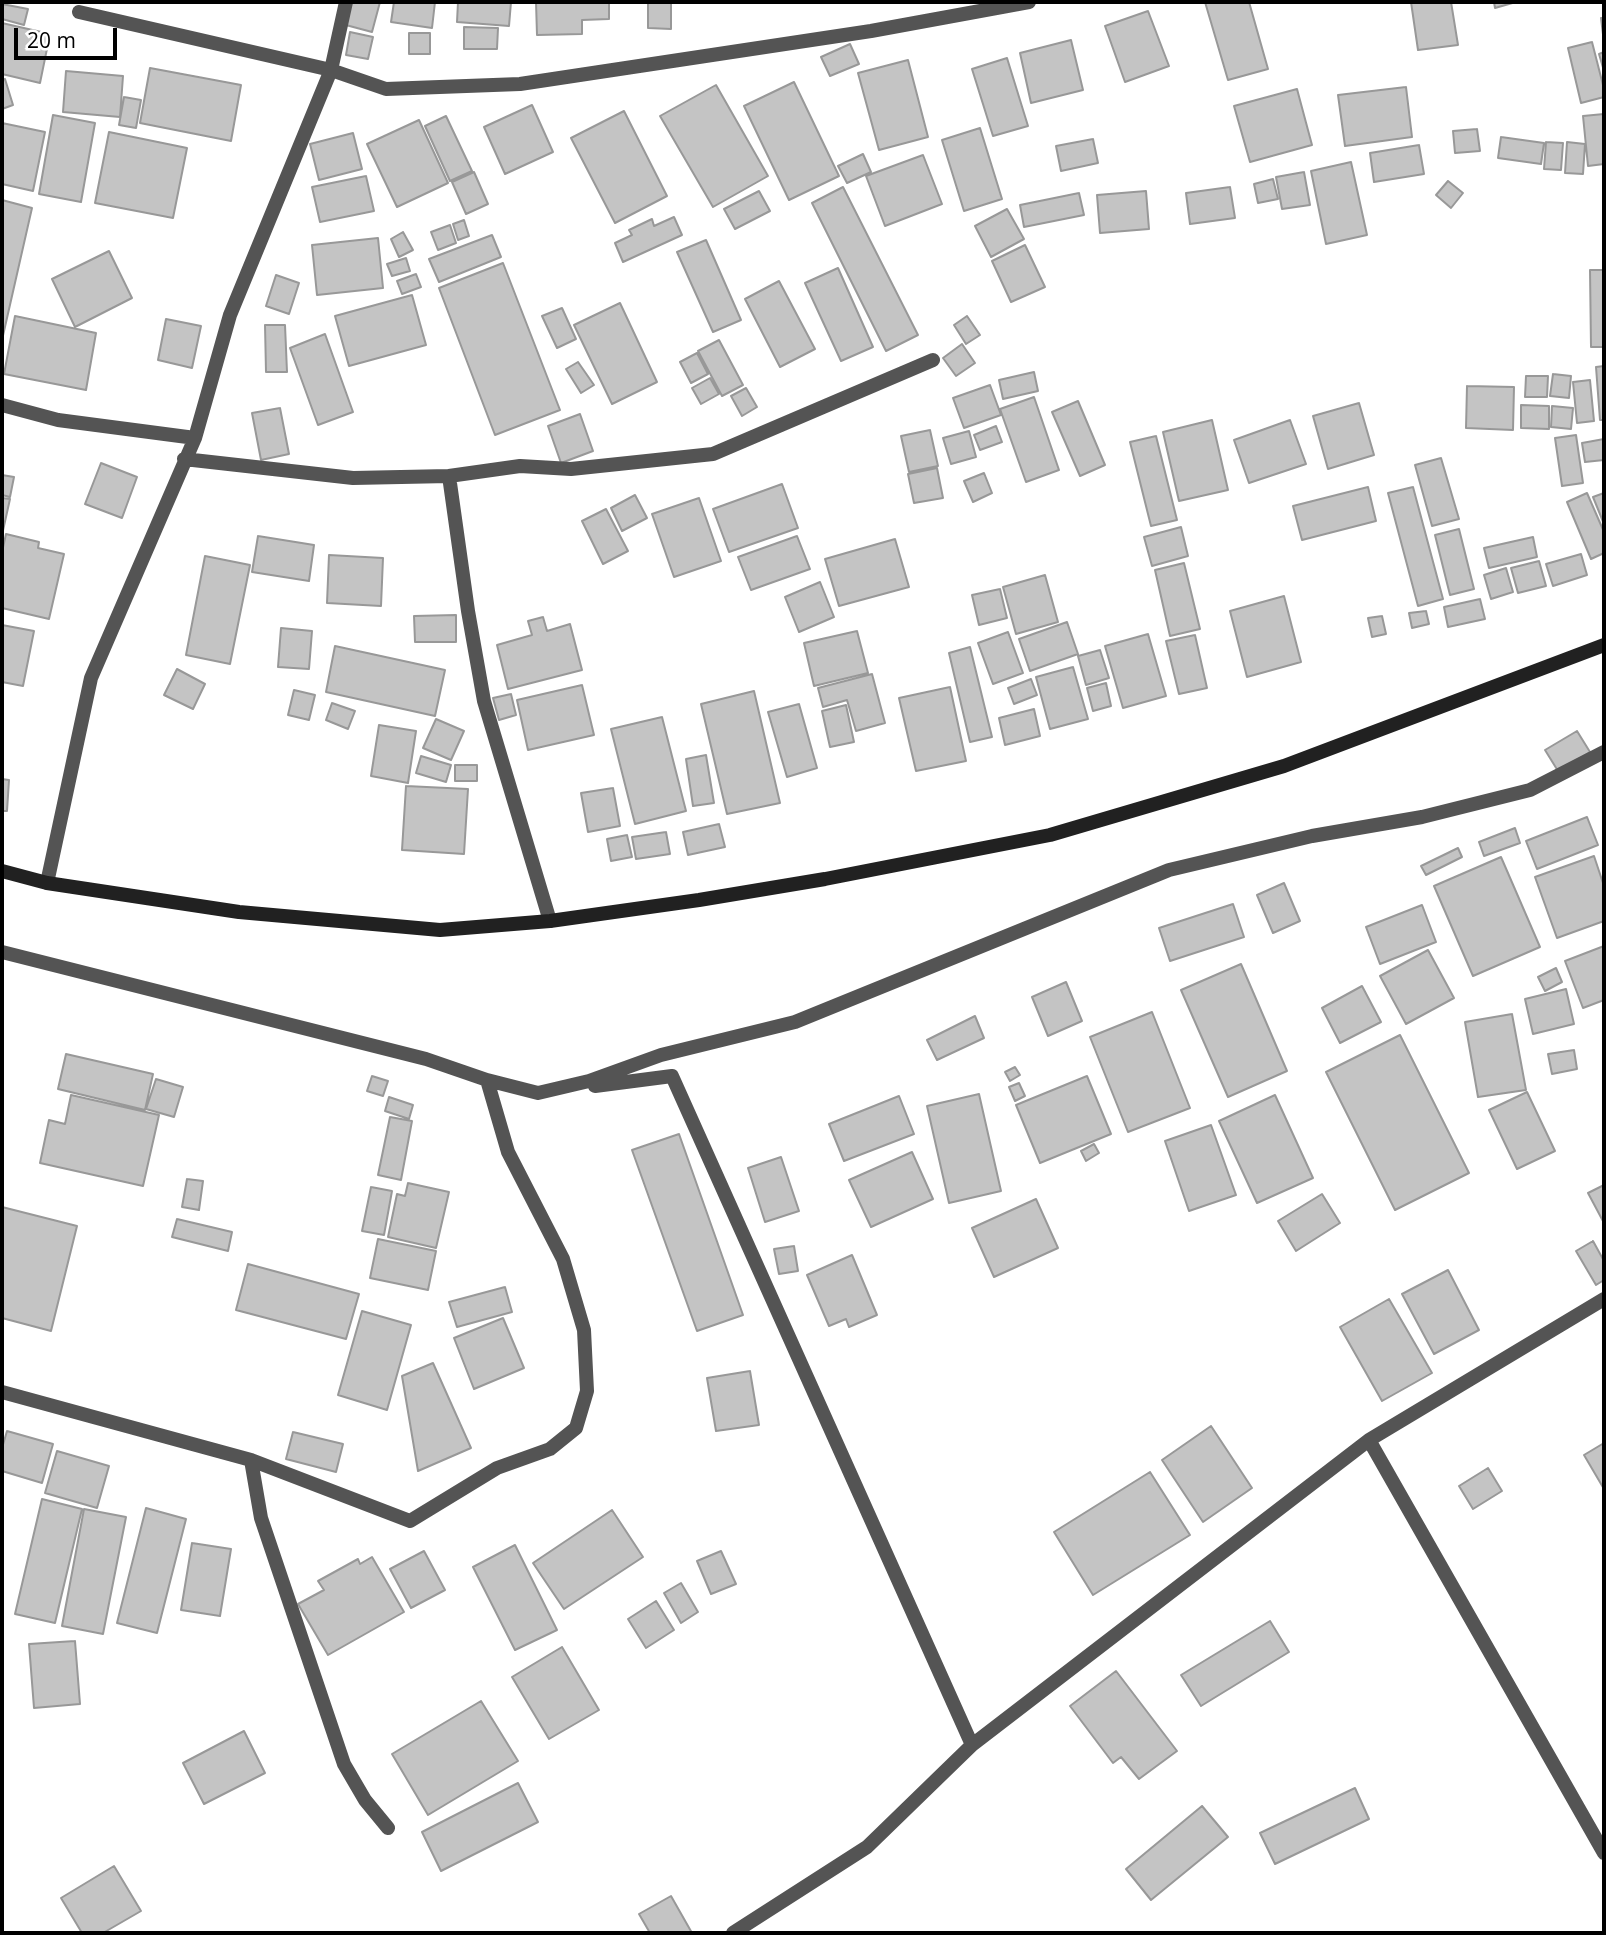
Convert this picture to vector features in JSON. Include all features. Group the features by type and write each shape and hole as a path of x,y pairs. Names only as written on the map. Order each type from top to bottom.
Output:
{"main road":[{"path":"2,871 47,883 239,912 440,930 550,921 699,900 825,879 1050,835 1284,766 1604,645"}],"street":[{"path":"47,883 91,678 184,458 195,438 230,315 331,70 346,2"},
{"path":"79,12 331,70 386,89 520,84 871,31 1029,2"},
{"path":"184,458 353,478 449,476 520,466 572,469 713,454 933,360"},
{"path":"2,405 58,420 195,438"},
{"path":"449,476 484,701 550,921"},
{"path":"538,1093 589,1081 661,1055 795,1022 1170,870 1312,836 1422,817 1530,790 1604,752"},
{"path":"2,952 426,1059 487,1080 538,1093 672,1076 972,1745"},
{"path":"2,1392 251,1460 410,1521 497,1468 550,1449 576,1428 587,1391 584,1330 564,1259 508,1152 487,1080"},
{"path":"733,1933 867,1847 972,1745 1369,1440 1604,1299"},
{"path":"1369,1440 1604,1853"},
{"path":"251,1460 261,1518 344,1764 365,1800 388,1828"}],"building":[{"path":"348,2 380,2 372,32 342,24"},
{"path":"394,2 435,2 432,28 391,22"},
{"path":"458,2 511,2 509,26 457,22"},
{"path":"536,2 609,2 609,19 582,20 582,34 537,35"},
{"path":"648,2 671,2 671,29 648,28"},
{"path":"1205,2 1249,2 1268,69 1228,80"},
{"path":"1411,2 1451,2 1458,45 1418,50"},
{"path":"1494,2 1516,2 1495,8"},
{"path":"2,4 28,9 24,25 2,19"},
{"path":"1148,11 1169,66 1125,82 1105,26"},
{"path":"1601,18 1604,18 1604,43"},
{"path":"2,23 50,34 40,83 2,74"},
{"path":"464,27 498,28 497,49 464,49"},
{"path":"350,32 373,37 368,59 346,55"},
{"path":"409,33 430,33 430,54 409,54"},
{"path":"1071,40 1083,90 1031,103 1020,53"},
{"path":"1592,42 1604,97 1581,103 1568,48"},
{"path":"850,44 859,64 830,76 821,57"},
{"path":"1604,52 1604,71 1599,54"},
{"path":"1007,58 1028,126 993,136 972,69"},
{"path":"908,60 928,137 879,150 858,73"},
{"path":"150,68 241,85 231,141 140,123"},
{"path":"66,71 123,76 120,117 63,112"},
{"path":"5,79 13,105 2,109 2,80"},
{"path":"794,82 839,176 789,200 744,106"},
{"path":"716,85 768,176 713,207 660,116"},
{"path":"1406,87 1412,137 1345,146 1338,95"},
{"path":"1297,89 1312,145 1250,162 1234,106"},
{"path":"124,97 141,100 136,128 119,125"},
{"path":"532,105 553,152 505,174 484,127"},
{"path":"624,111 667,196 615,223 571,138"},
{"path":"1604,114 1604,164 1588,166 1583,116"},
{"path":"53,115 95,123 81,202 39,194"},
{"path":"446,116 472,171 450,181 425,126"},
{"path":"419,120 448,183 397,207 367,144"},
{"path":"2,123 45,132 33,191 2,184"},
{"path":"980,128 1002,199 964,211 942,140"},
{"path":"1477,129 1480,151 1455,153 1453,131"},
{"path":"109,132 187,148 173,218 95,203"},
{"path":"353,133 362,169 319,180 310,144"},
{"path":"1501,137 1544,143 1541,164 1498,158"},
{"path":"1093,139 1098,163 1061,171 1056,146"},
{"path":"1546,142 1563,143 1561,170 1544,169"},
{"path":"1567,142 1585,144 1583,174 1565,173"},
{"path":"1419,145 1424,174 1374,182 1370,153"},
{"path":"863,154 871,172 847,183 838,166"},
{"path":"923,155 942,204 885,226 866,176"},
{"path":"1351,162 1367,235 1326,244 1311,171"},
{"path":"474,172 488,204 466,214 452,182"},
{"path":"1304,172 1310,205 1282,209 1276,177"},
{"path":"366,176 374,211 320,222 312,187"},
{"path":"1273,179 1278,199 1258,203 1254,184"},
{"path":"1448,181 1463,193 1451,208 1436,195"},
{"path":"843,187 918,335 886,351 812,203"},
{"path":"1230,187 1235,218 1190,224 1186,193"},
{"path":"759,191 770,211 735,229 724,209"},
{"path":"1146,191 1149,229 1100,233 1097,195"},
{"path":"1079,193 1084,215 1024,227 1020,205"},
{"path":"2,200 32,208 2,340"},
{"path":"1007,209 1024,239 991,257 975,226"},
{"path":"674,217 682,235 623,262 615,243 632,235 629,230 652,219 654,226"},
{"path":"464,220 469,236 458,240 453,224"},
{"path":"450,225 456,243 438,250 431,232"},
{"path":"403,232 413,250 399,257 391,239"},
{"path":"492,235 501,257 439,282 429,259"},
{"path":"378,238 383,288 317,295 312,245"},
{"path":"706,240 741,320 713,332 677,252"},
{"path":"1025,245 1045,287 1011,302 992,261"},
{"path":"109,251 132,298 75,327 52,279"},
{"path":"406,258 410,271 392,276 387,264"},
{"path":"503,263 560,410 495,435 439,288"},
{"path":"838,268 873,347 841,361 805,283"},
{"path":"1590,270 1604,270 1604,347 1591,347"},
{"path":"416,274 421,287 402,294 397,281"},
{"path":"276,275 299,283 289,314 266,306"},
{"path":"779,281 815,349 780,367 745,299"},
{"path":"412,295 426,345 349,366 335,316"},
{"path":"620,303 657,382 612,404 574,325"},
{"path":"562,308 576,339 557,348 542,316"},
{"path":"15,316 96,333 86,390 4,374"},
{"path":"967,316 980,335 966,344 954,325"},
{"path":"166,319 201,326 192,368 158,360"},
{"path":"265,325 285,325 287,372 266,372"},
{"path":"325,334 353,412 318,425 290,348"},
{"path":"719,340 743,385 722,396 698,351"},
{"path":"962,344 975,363 956,376 943,358"},
{"path":"697,353 708,374 691,383 680,362"},
{"path":"578,362 594,385 581,393 566,369"},
{"path":"1604,366 1604,420 1600,420 1596,367"},
{"path":"1034,372 1038,391 1003,399 999,380"},
{"path":"1553,374 1571,376 1569,398 1550,396"},
{"path":"1526,376 1548,376 1547,397 1525,397"},
{"path":"710,378 719,394 701,404 692,388"},
{"path":"1590,380 1594,421 1577,423 1573,382"},
{"path":"990,385 1001,415 964,428 953,398"},
{"path":"1467,386 1514,387 1513,430 1466,428"},
{"path":"746,388 757,407 742,416 731,396"},
{"path":"1034,397 1059,470 1026,482 1000,409"},
{"path":"1078,401 1105,465 1080,476 1052,412"},
{"path":"1359,403 1374,455 1328,469 1313,416"},
{"path":"1521,405 1549,406 1549,429 1521,428"},
{"path":"1552,406 1573,408 1571,429 1551,427"},
{"path":"280,408 289,454 261,460 252,413"},
{"path":"580,414 593,451 561,463 548,426"},
{"path":"1212,420 1228,490 1179,501 1163,432"},
{"path":"1290,420 1306,464 1249,483 1234,440"},
{"path":"996,426 1002,442 980,450 974,435"},
{"path":"930,430 938,466 909,472 901,436"},
{"path":"969,431 976,457 951,464 943,438"},
{"path":"1576,435 1583,483 1562,486 1555,438"},
{"path":"1156,436 1177,520 1151,526 1130,442"},
{"path":"1604,439 1604,460 1585,462 1582,443"},
{"path":"1441,458 1459,519 1432,526 1415,465"},
{"path":"101,463 137,477 122,518 85,504"},
{"path":"937,468 943,498 914,503 908,474"},
{"path":"984,473 992,493 973,502 964,481"},
{"path":"2,475 14,477 10,497 2,495"},
{"path":"782,484 798,528 729,552 713,509"},
{"path":"1368,487 1376,521 1302,540 1293,506"},
{"path":"1413,487 1443,599 1418,606 1388,493"},
{"path":"1587,493 1604,532 1604,553 1591,559 1567,502"},
{"path":"1604,493 1604,524 1593,497"},
{"path":"635,495 647,518 622,531 611,508"},
{"path":"2,498 10,499 2,535"},
{"path":"699,498 721,561 674,577 652,514"},
{"path":"606,509 628,551 603,564 582,521"},
{"path":"1181,527 1188,556 1152,566 1144,537"},
{"path":"1459,529 1474,589 1450,595 1435,535"},
{"path":"6,534 39,542 38,548 64,554 49,619 2,608 2,552"},
{"path":"258,536 314,545 309,581 252,572"},
{"path":"797,536 810,569 751,590 738,557"},
{"path":"1533,537 1537,557 1489,568 1484,548"},
{"path":"895,539 909,587 839,606 825,559"},
{"path":"1581,554 1587,575 1553,586 1546,564"},
{"path":"329,555 383,558 381,606 327,603"},
{"path":"205,556 250,565 230,664 186,655"},
{"path":"1539,561 1546,586 1518,593 1511,568"},
{"path":"1184,563 1200,629 1170,636 1155,570"},
{"path":"1506,568 1513,592 1491,599 1484,575"},
{"path":"1045,575 1058,622 1016,634 1003,587"},
{"path":"820,582 834,617 799,632 785,597"},
{"path":"1000,589 1007,618 979,625 972,595"},
{"path":"1284,596 1301,662 1247,677 1230,611"},
{"path":"1480,599 1485,619 1448,627 1444,607"},
{"path":"1426,611 1429,624 1412,628 1409,613"},
{"path":"456,615 456,642 415,642 414,616"},
{"path":"1382,616 1386,634 1372,637 1368,618"},
{"path":"543,617 547,631 570,624 582,670 508,689 497,645 532,635 528,621"},
{"path":"1067,622 1078,654 1030,671 1019,639"},
{"path":"2,625 34,631 23,686 2,682"},
{"path":"281,628 312,631 309,669 278,667"},
{"path":"857,631 868,673 814,686 804,643"},
{"path":"1008,632 1023,673 993,684 978,643"},
{"path":"1148,634 1166,696 1123,708 1105,646"},
{"path":"1195,635 1207,688 1179,694 1166,641"},
{"path":"335,646 445,670 435,716 326,692"},
{"path":"970,647 992,737 970,742 949,653"},
{"path":"1100,650 1109,678 1086,685 1078,656"},
{"path":"1073,667 1088,719 1050,729 1036,677"},
{"path":"177,669 205,684 193,709 164,695"},
{"path":"872,674 885,723 856,731 847,700 823,707 818,688"},
{"path":"1031,679 1037,695 1014,704 1008,688"},
{"path":"1106,683 1111,706 1093,711 1087,688"},
{"path":"582,685 594,735 528,750 517,700"},
{"path":"950,687 966,761 916,771 899,698"},
{"path":"294,690 315,695 309,720 288,715"},
{"path":"754,691 780,803 727,814 701,704"},
{"path":"511,694 516,715 499,720 493,698"},
{"path":"332,703 355,711 348,729 326,720"},
{"path":"799,704 817,768 787,777 768,712"},
{"path":"846,705 854,742 830,747 822,711"},
{"path":"1034,709 1040,736 1005,745 999,718"},
{"path":"662,717 686,811 635,824 611,729"},
{"path":"436,719 464,731 451,760 423,748"},
{"path":"379,725 416,731 408,783 371,776"},
{"path":"1577,731 1590,752 1558,771 1545,750"},
{"path":"706,755 714,803 693,806 686,759"},
{"path":"421,756 451,765 446,782 416,773"},
{"path":"455,765 477,765 477,781 455,781"},
{"path":"2,779 9,780 7,811 2,811"},
{"path":"406,786 468,789 464,854 402,850"},
{"path":"613,788 620,826 588,832 581,793"},
{"path":"1587,817 1598,845 1537,869 1526,841"},
{"path":"719,824 725,847 688,855 683,832"},
{"path":"1515,828 1520,843 1484,856 1479,842"},
{"path":"666,832 670,854 636,859 632,837"},
{"path":"627,835 632,857 611,861 607,839"},
{"path":"1458,848 1462,857 1426,875 1421,866"},
{"path":"1594,856 1604,886 1604,921 1557,938 1535,877"},
{"path":"1501,857 1540,947 1473,976 1434,886"},
{"path":"1284,883 1300,921 1273,933 1257,895"},
{"path":"1233,904 1244,937 1170,961 1159,928"},
{"path":"1422,905 1436,942 1380,964 1366,927"},
{"path":"1604,946 1604,1000 1583,1008 1565,961"},
{"path":"1428,950 1454,998 1406,1024 1380,976"},
{"path":"1241,964 1287,1071 1228,1097 1181,990"},
{"path":"1556,968 1562,982 1545,991 1538,977"},
{"path":"1066,982 1082,1021 1048,1036 1032,997"},
{"path":"1362,986 1381,1022 1340,1043 1322,1008"},
{"path":"1566,989 1574,1024 1533,1034 1525,999"},
{"path":"1152,1012 1190,1108 1128,1132 1090,1037"},
{"path":"1512,1014 1526,1090 1478,1097 1465,1022"},
{"path":"975,1016 984,1038 937,1060 927,1040"},
{"path":"1400,1035 1469,1173 1395,1210 1326,1072"},
{"path":"1574,1050 1577,1069 1552,1074 1548,1054"},
{"path":"66,1054 153,1074 145,1110 58,1089"},
{"path":"1015,1067 1020,1075 1010,1081 1005,1072"},
{"path":"372,1076 388,1081 383,1096 367,1091"},
{"path":"1087,1076 1111,1134 1040,1163 1016,1105"},
{"path":"156,1079 183,1087 174,1117 146,1109"},
{"path":"1019,1083 1025,1096 1015,1101 1009,1087"},
{"path":"1527,1092 1555,1151 1517,1169 1489,1110"},
{"path":"979,1094 1001,1191 949,1203 927,1106"},
{"path":"71,1095 159,1115 143,1186 40,1163 49,1120 65,1124"},
{"path":"1275,1095 1313,1178 1257,1203 1219,1121"},
{"path":"899,1096 914,1134 844,1161 829,1124"},
{"path":"389,1097 413,1105 409,1119 385,1111"},
{"path":"390,1117 412,1121 401,1180 378,1175"},
{"path":"1211,1125 1236,1195 1189,1211 1165,1141"},
{"path":"679,1134 743,1315 697,1331 632,1150"},
{"path":"1094,1144 1099,1153 1086,1161 1081,1151"},
{"path":"912,1152 933,1199 871,1227 849,1180"},
{"path":"781,1157 799,1211 765,1222 748,1168"},
{"path":"187,1179 203,1181 199,1210 182,1207"},
{"path":"408,1183 449,1192 436,1248 388,1237 397,1194 405,1196"},
{"path":"1604,1185 1604,1223 1588,1193"},
{"path":"371,1187 392,1191 384,1235 362,1231"},
{"path":"1322,1194 1340,1223 1296,1251 1278,1221"},
{"path":"1036,1199 1058,1248 994,1277 972,1228"},
{"path":"2,1207 77,1226 51,1331 2,1318"},
{"path":"177,1219 232,1232 228,1251 172,1237"},
{"path":"378,1239 436,1251 428,1290 370,1278"},
{"path":"1593,1241 1604,1261 1604,1280 1596,1285 1576,1251"},
{"path":"794,1246 798,1271 779,1274 774,1249"},
{"path":"852,1255 877,1315 849,1327 846,1319 829,1326 807,1275"},
{"path":"248,1264 359,1294 346,1339 236,1310"},
{"path":"1448,1270 1479,1330 1434,1354 1402,1294"},
{"path":"505,1287 512,1312 457,1327 449,1302"},
{"path":"1389,1299 1432,1373 1382,1401 1340,1327"},
{"path":"362,1311 411,1325 387,1410 338,1395"},
{"path":"503,1318 524,1368 474,1389 454,1338"},
{"path":"433,1363 471,1448 418,1471 402,1376"},
{"path":"750,1371 759,1425 716,1431 707,1378"},
{"path":"1211,1426 1252,1488 1203,1522 1162,1460"},
{"path":"7,1431 53,1444 42,1483 2,1471 2,1448"},
{"path":"293,1432 343,1444 336,1472 286,1459"},
{"path":"1604,1443 1604,1489 1584,1455"},
{"path":"57,1451 109,1466 97,1508 45,1493"},
{"path":"1488,1468 1502,1491 1473,1509 1459,1486"},
{"path":"1150,1472 1190,1535 1093,1595 1054,1532"},
{"path":"42,1499 82,1509 55,1623 15,1614"},
{"path":"146,1508 186,1519 157,1633 117,1623"},
{"path":"84,1509 126,1517 103,1634 62,1626"},
{"path":"612,1510 643,1557 564,1609 533,1563"},
{"path":"192,1543 231,1549 220,1616 181,1610"},
{"path":"515,1545 557,1630 515,1650 473,1567"},
{"path":"424,1551 445,1590 411,1608 390,1569"},
{"path":"721,1551 736,1584 711,1594 697,1561"},
{"path":"372,1557 404,1612 328,1655 298,1604 324,1590 318,1581 358,1559 360,1564"},
{"path":"681,1583 698,1612 681,1623 664,1593"},
{"path":"656,1601 674,1630 646,1648 628,1619"},
{"path":"1270,1621 1289,1652 1201,1706 1181,1675"},
{"path":"75,1641 80,1704 34,1708 29,1644"},
{"path":"562,1647 599,1710 549,1739 512,1677"},
{"path":"1116,1671 1177,1751 1139,1779 1121,1757 1113,1763 1070,1706"},
{"path":"481,1701 518,1761 428,1815 392,1754"},
{"path":"244,1731 265,1773 204,1804 183,1763"},
{"path":"518,1783 538,1822 441,1871 422,1832"},
{"path":"1355,1788 1369,1819 1275,1864 1260,1833"},
{"path":"1202,1806 1228,1837 1151,1900 1126,1869"},
{"path":"114,1866 141,1911 103,1933 82,1933 61,1898"},
{"path":"671,1896 692,1933 650,1933 639,1914"}]}
